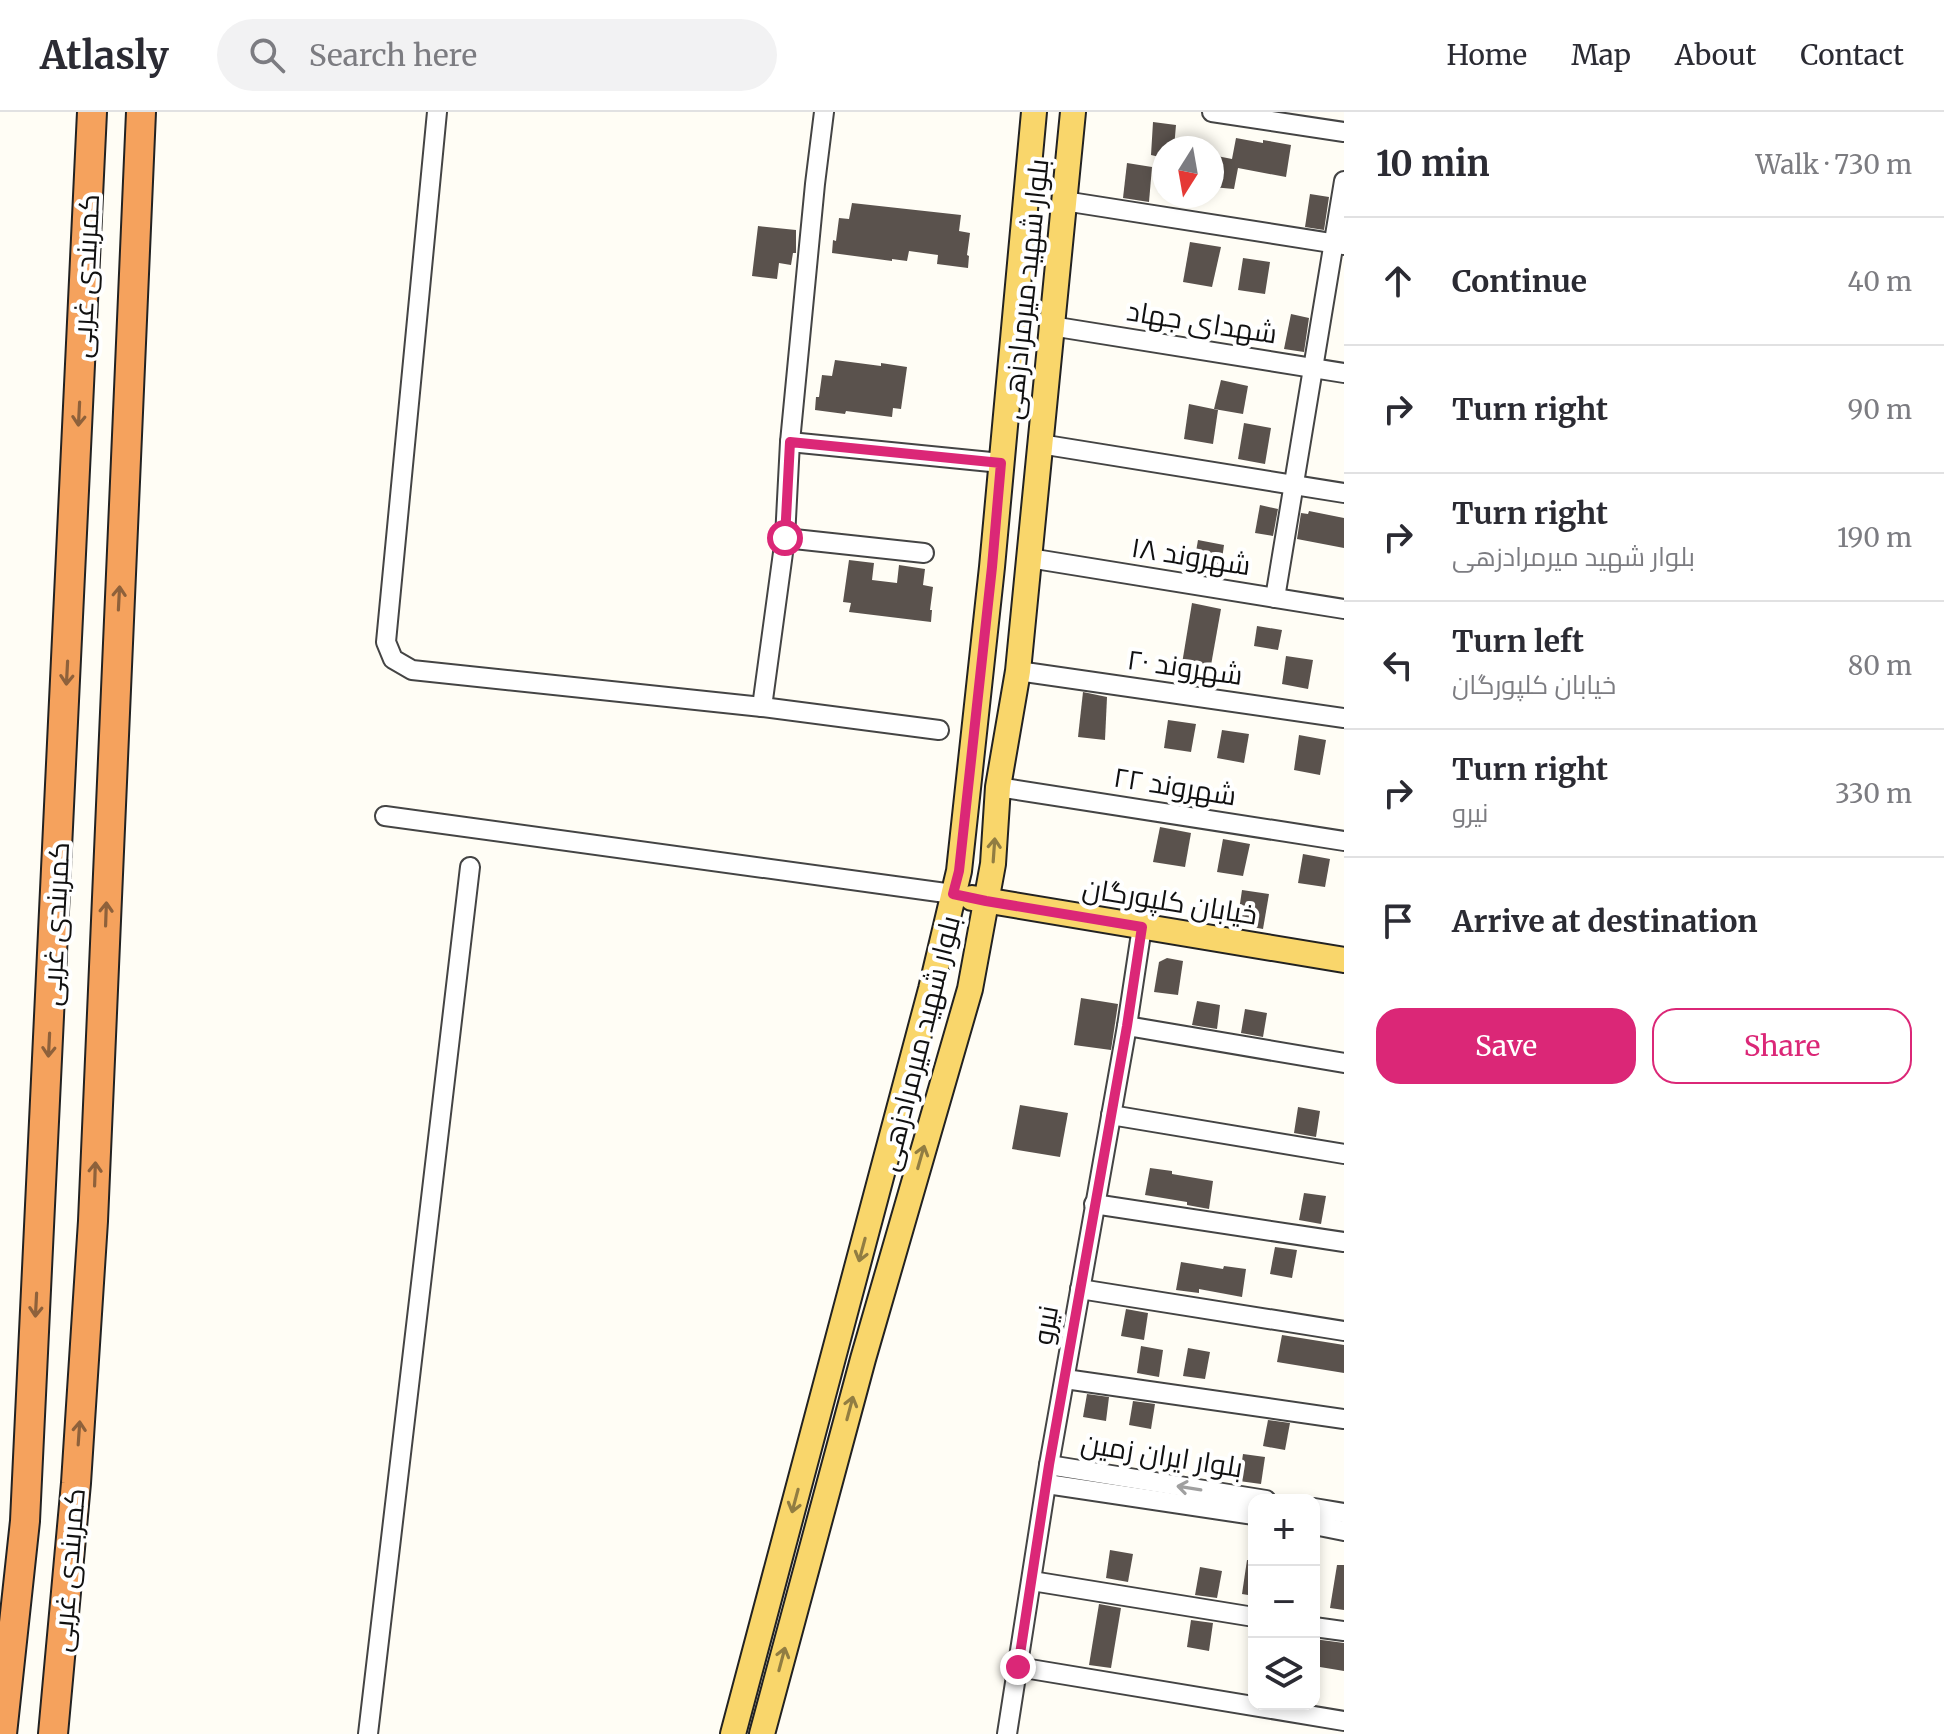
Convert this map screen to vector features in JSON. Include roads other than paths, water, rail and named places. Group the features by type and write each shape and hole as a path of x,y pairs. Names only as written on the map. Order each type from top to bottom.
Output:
{"highway":[{"name":"کمربندی غربی","path":"2,1734 25,1521 92,112"},
{"name":"کمربندی غربی","path":"53,1734 76,1483 93,1221 141,112"}],"main road":[{"name":"بلوار شهید میرمرادزهی","path":"733,1734 931,989 959,871 991,582 1034,112"},
{"name":"بلوار شهید میرمرادزهی","path":"762,1734 863,1359 970,989 993,864 998,787 1018,671 1073,112"},
{"name":"خیابان کلپورگان","path":"953,894 1344,960"}],"street":[{"path":"437,112 386,642 393,659 412,670 762,707 939,730"},
{"path":"762,707 785,538 790,442 824,113 804,112"},
{"path":"1212,112 1344,132"},
{"path":"1275,598 1313,368 1340,244 1344,181"},
{"path":"1064,201 1340,244"},
{"name":"شهدای جهاد","path":"1051,326 1344,373"},
{"path":"790,442 1001,463"},
{"path":"1040,444 1344,493"},
{"path":"785,538 924,553"},
{"name":"شهروند ۱۸","path":"1029,558 1344,609"},
{"name":"شهروند ۲۰","path":"1018,671 1344,718"},
{"name":"شهروند ۲۲","path":"998,787 1344,841"},
{"path":"385,816 953,894"},
{"path":"368,1734 470,867"},
{"name":"نیرو","path":"1007,1734 1049,1465 1142,927"},
{"path":"1127,1026 1344,1063"},
{"path":"1111,1115 1344,1154"},
{"path":"1094,1204 1344,1242"},
{"path":"1080,1289 1344,1331"},
{"path":"1065,1379 1344,1419"},
{"name":"بلوار ایران زمین","path":"1049,1465 1248,1497"},
{"name":"بلوار ایران زمین","path":"1047,1484 1248,1514"},
{"path":"1320,1509 1344,1513"},
{"path":"1320,1526 1344,1531"},
{"path":"1032,1581 1248,1616"},
{"path":"1320,1628 1344,1631"},
{"path":"1018,1667 1344,1721"}]}
